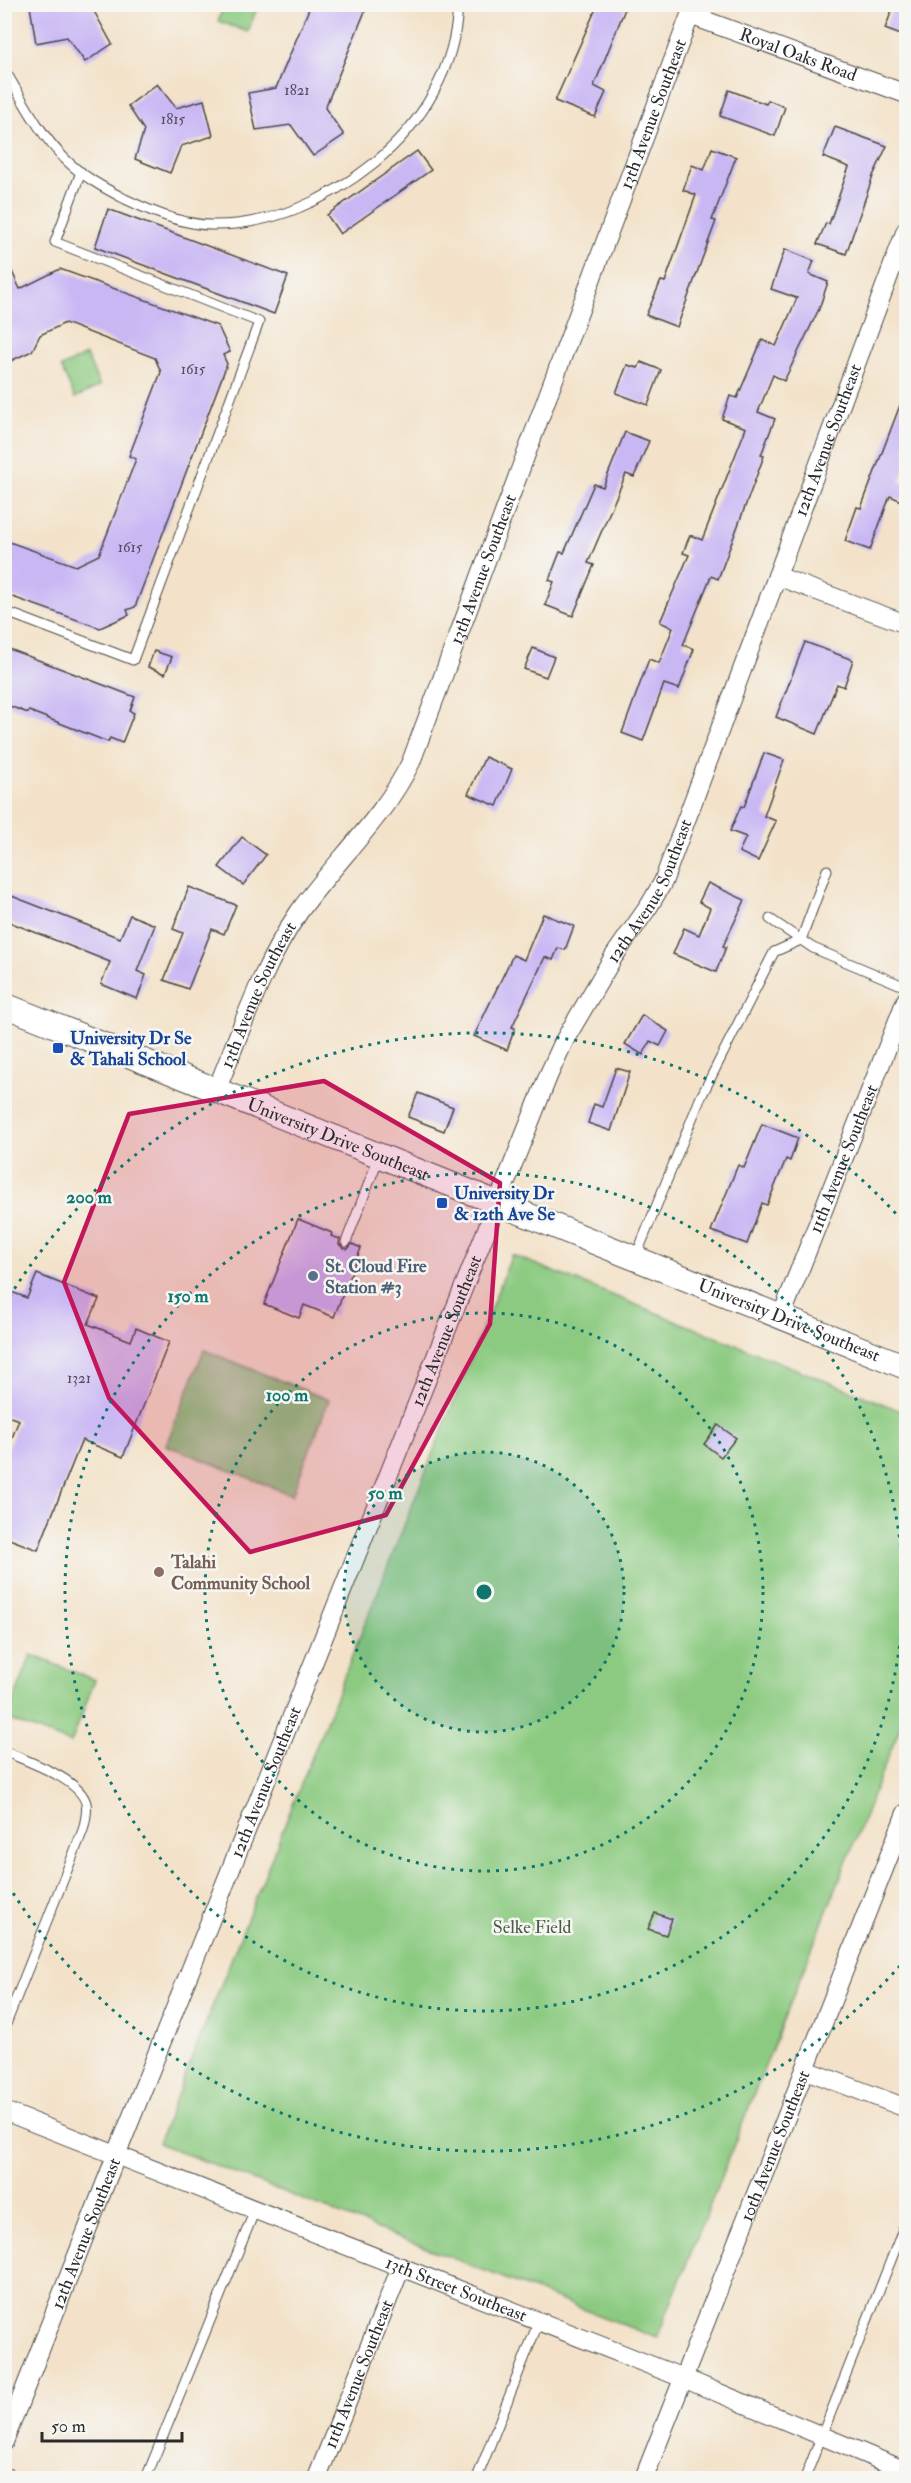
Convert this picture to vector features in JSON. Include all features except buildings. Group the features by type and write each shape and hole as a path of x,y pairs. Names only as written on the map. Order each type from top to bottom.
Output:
{"street":[{"name":"Royal Oaks Road","path":"690,15 906,94"},
{"name":"13th Avenue Southeast","path":"216,1091 264,976 288,929 368,824 388,802 411,762 690,15"},
{"name":"12th Avenue Southeast","path":"4,2442 116,2156 564,1041 614,956 663,882 906,230"},
{"path":"777,576 906,624"},
{"name":"11th Avenue Southeast","path":"781,1317 906,1000"},
{"name":"University Drive Southeast","path":"4,1005 906,1367"},
{"name":"10th Avenue Southeast","path":"644,2478 906,1813"},
{"path":"806,2070 906,2108"},
{"name":"13th Street Southeast","path":"4,2111 683,2378 906,2471"},
{"name":"11th Avenue Southeast","path":"316,2478 401,2267"}],"lane":[{"path":"4,69 30,117 65,159 105,189 140,206 173,217 209,225 250,222 305,207 362,173 405,136 424,112 449,56 458,17 458,4"},
{"path":"4,611 133,660 259,322 55,242 81,172"},
{"path":"635,1258 700,1099 774,952 801,940 827,870"},
{"path":"770,919 813,948 906,987"},
{"path":"346,1242 379,1156"},
{"path":"4,1751 68,1780 81,1792 86,1803 86,1817 30,1969 4,2029"},
{"path":"146,2478 255,2210"},
{"path":"805,2478 906,2222"},
{"path":"477,2478 539,2321"}],"highlighted area":[{"path":"324,1081 500,1183 490,1324 386,1515 250,1552 109,1398 64,1282 129,1114"}],"green space":[{"path":"224,5 258,5 248,32 218,21"},
{"path":"86,355 100,386 75,398 61,367"},
{"name":"Selke Field","path":"512,1255 906,1413 906,1712 657,2338 158,2143"},
{"path":"204,1350 329,1400 292,1495 166,1445"},
{"path":"31,1655 95,1680 71,1743 7,1719"}],"place":[{"name":"University Dr Se & Tahali School","path":"58,1048"},
{"name":"University Dr & 12th Ave Se","path":"442,1203"},
{"name":"St. Cloud Fire Station #3","path":"313,1276"},
{"name":"Talahi Community School","path":"159,1572"}]}
